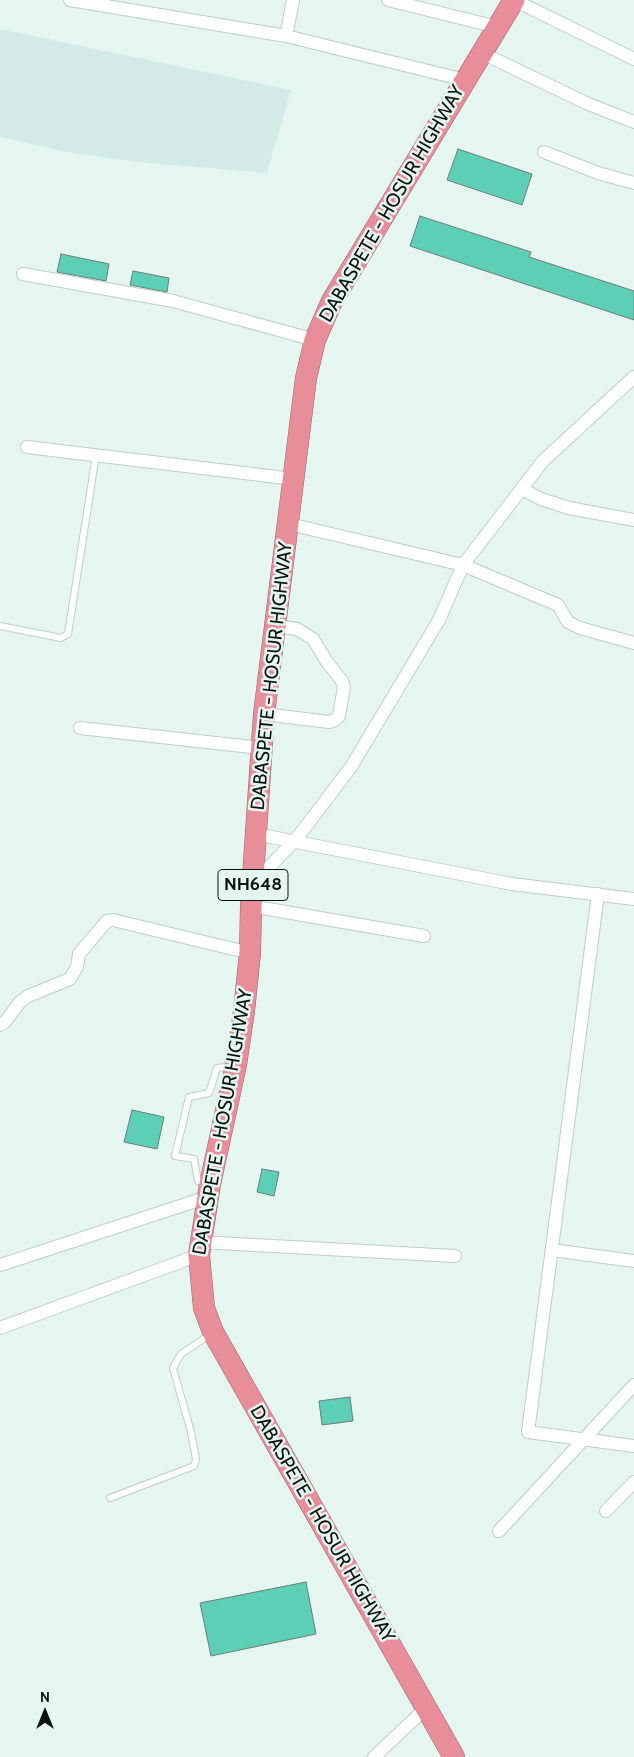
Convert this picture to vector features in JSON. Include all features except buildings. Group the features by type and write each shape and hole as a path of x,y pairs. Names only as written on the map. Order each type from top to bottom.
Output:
{"highway":[{"name":"DABASPETE - HOSUR HIGHWAY","path":"454,1757 427,1706 213,1332 204,1308 199,1249 209,1190 236,1066 250,953 251,906 264,714 306,378 315,340 332,301 514,0"}],"street":[{"path":"70,0 286,36 465,80"},
{"path":"286,36 293,0"},
{"path":"388,0 497,27"},
{"path":"514,0 634,59"},
{"path":"482,52 586,103 634,122"},
{"path":"544,152 598,173 634,183"},
{"path":"23,274 173,301 315,340"},
{"path":"253,884 297,838 351,767 439,620 463,565 543,461 634,377"},
{"path":"27,447 294,479"},
{"path":"522,489 542,499 569,508 634,520"},
{"path":"289,524 463,565 558,604 568,622 580,628 634,643"},
{"path":"264,714 329,722 336,720 339,716 344,687 342,680 327,662 313,639 297,629 276,626"},
{"path":"80,728 261,748"},
{"path":"256,834 512,884 634,899"},
{"path":"598,894 528,1432 634,1446"},
{"path":"251,906 424,936"},
{"path":"0,1025 5,1022 20,1002 28,996 70,979 77,967 79,954 107,921 112,920 250,953"},
{"path":"0,1264 209,1190"},
{"path":"0,1328 199,1249 455,1256"},
{"path":"552,1250 634,1261"},
{"path":"499,1531 634,1385"},
{"path":"606,1511 634,1482"},
{"path":"374,1757 427,1706"}],"lane":[{"path":"0,626 61,638 68,634 96,455"},
{"path":"209,1190 198,1181 194,1159 175,1156 189,1097 208,1093 217,1068 236,1066"},
{"path":"110,1498 194,1466 196,1459 191,1432 173,1368 181,1354 213,1332"}],"shaded area":[{"path":"0,29 291,90 267,173 137,162 66,152 0,137"}]}
